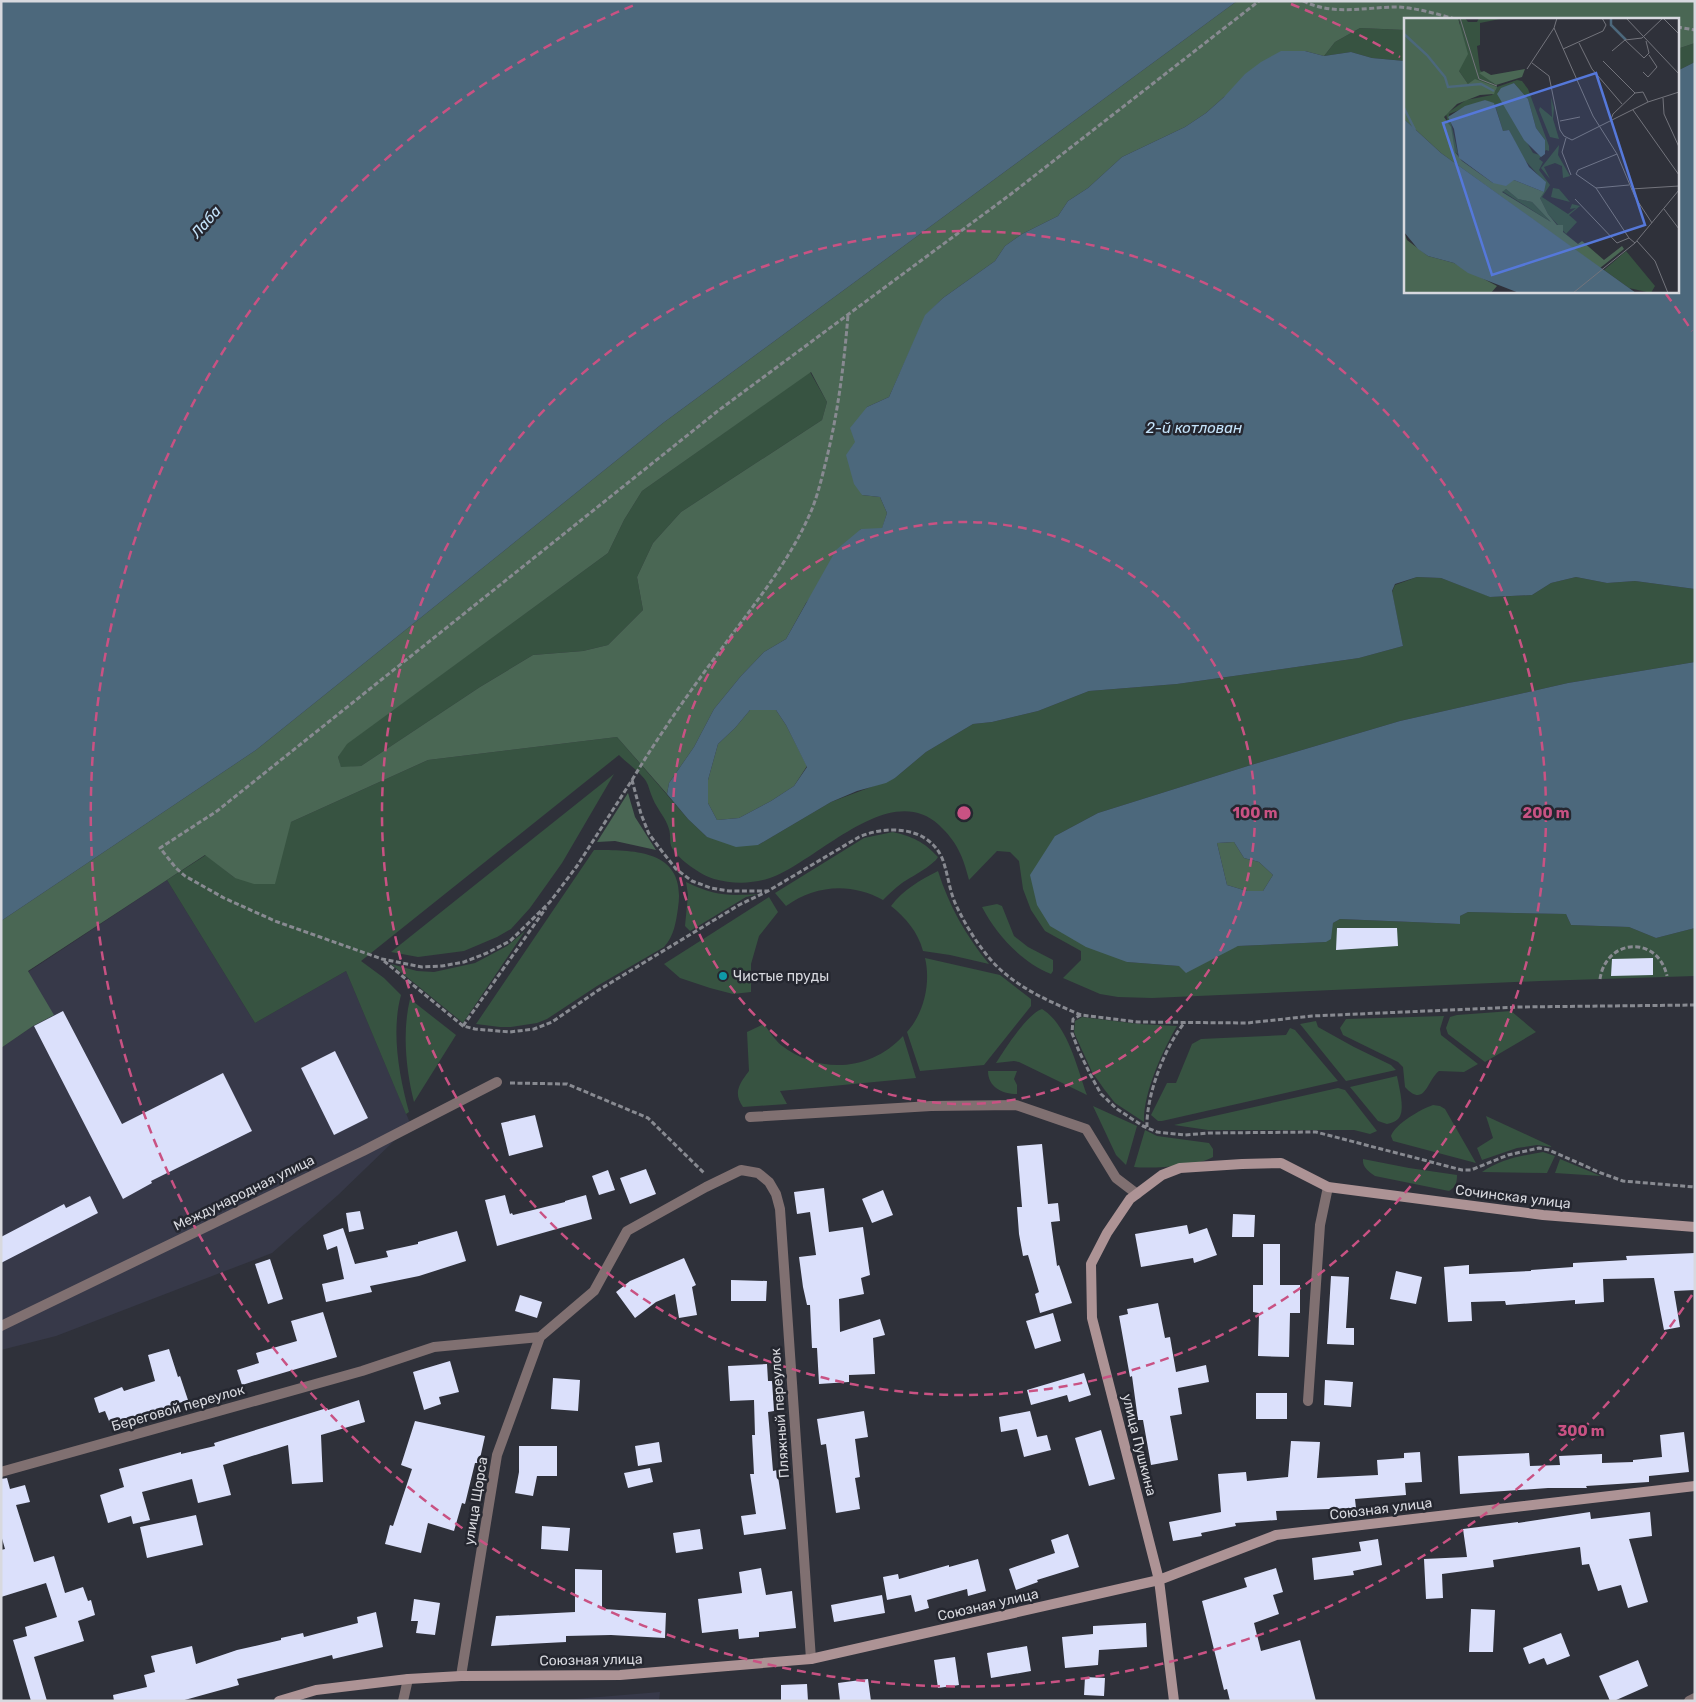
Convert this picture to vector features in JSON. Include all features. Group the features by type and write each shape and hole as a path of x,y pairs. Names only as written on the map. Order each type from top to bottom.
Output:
{"street":[{"name":"Международная улица","path":"1,1326 363,1151 497,1082"},
{"path":"750,1117 931,1106 1016,1105 1086,1129 1116,1178 1137,1194"},
{"name":"Сочинская улица","path":"1126,1205 1149,1184 1170,1171 1180,1168 1281,1163 1328,1187 1543,1215 1695,1227"},
{"name":"улица Щорса","path":"461,1676 497,1455 540,1337 594,1291 627,1231 741,1170 758,1173"},
{"name":"Пляжный переулок","path":"758,1173 769,1182 776,1194 780,1209 811,1659"},
{"path":"1308,1401 1320,1225 1328,1187"},
{"name":"улица Пушкина","path":"1126,1205 1107,1232 1091,1264 1092,1318 1159,1580 1174,1701"},
{"name":"Береговой переулок","path":"1,1472 362,1371 434,1347 540,1337"},
{"name":"Союзная улица","path":"280,1701 316,1690 408,1678 620,1675 811,1659 1159,1580 1276,1535 1695,1486"},
{"path":"403,1701 408,1678"},
{"path":"1688,1701 1695,1698"}],"path":[{"path":"550,902 510,941 487,953 464,962 422,967 382,959 275,921 224,898 184,876 160,848 217,811 719,410 1011,194 1259,1"},
{"path":"1303,1 1313,6 1339,10 1399,7 1451,18"},
{"path":"1678,27 1695,30"},
{"path":"463,1026 576,866 689,693 780,566 804,525 819,488 833,433 843,376 848,315"},
{"path":"632,780 641,814 650,834 676,869 692,881 711,888 729,891 768,891"},
{"path":"382,959 463,1026 510,1032 534,1029 552,1022 597,991 739,905 784,883 859,837 872,831 897,830 917,835 933,844 942,859 956,904 972,934 993,962 1036,995 1081,1015 1138,1022 1247,1023 1312,1016 1519,1007 1695,1005"},
{"path":"1600,978 1602,967 1607,959 1622,949 1637,946 1651,950 1656,954 1663,963 1667,976"},
{"path":"1081,1015 1073,1019 1072,1033 1101,1094 1126,1115 1157,1132 1174,1135 1316,1132 1462,1170 1471,1170 1508,1154 1539,1148 1550,1150 1623,1181 1695,1187"},
{"path":"1147,1127 1148,1108 1162,1064 1173,1038 1185,1022"},
{"path":"497,1082 567,1084 648,1118 714,1184"}],"shaded area":[{"path":"167,880 255,1023 346,971 413,1130 396,1139 338,1195 272,1253 56,1336 1,1350 1,1048 53,1015 28,972"},
{"path":"660,1692 659,1701 551,1701"}],"green space":[{"path":"1237,1 1695,1 1695,43 1678,49 1678,18 1404,18 1404,30 1360,28 1335,42 1324,56 1305,51 1224,97 1206,113 1185,127 1122,157 1088,188 1068,201 1058,216 1022,234 1005,246 995,261 943,298 926,315 889,397 867,407 855,442 862,495 880,497 887,513 882,529 861,529 806,603 786,639 764,652 714,709 694,747 669,783 667,794 617,737 428,760 291,822 275,884 254,884 235,878 205,855 28,971 54,1015 33,1026 1,1048 1,921 256,750 663,423","holes":["811,372 827,402 822,420 681,512 653,543 637,577 643,610 608,645 583,651 533,655 480,687 361,766 341,767 338,757 347,744 608,553 624,520 642,491"]},
{"path":"1360,28 1404,30 1404,61 1372,58 1351,52 1324,56 1335,42"},
{"path":"1695,43 1695,62 1678,70 1678,49"},
{"path":"810,372 827,402 822,420 681,512 653,543 637,577 643,610 608,645 583,651 533,655 480,687 361,766 341,768 338,757 346,744 608,553 624,520 642,491"},
{"path":"1417,577 1441,578 1491,597 1532,595 1551,583 1576,577 1607,583 1635,581 1695,589 1695,662 1568,683 1400,721 1098,813 1055,836 1127,962 1179,966 1238,946 1326,942 1333,923 1340,919 1460,924 1460,916 1468,912 1566,914 1571,925 1629,927 1656,938 1695,928 1695,976 1152,998 1118,997 1100,994 1063,978 1081,960 1081,951 1045,931 1031,910 1023,889 1019,861 1010,852 997,851 969,880 958,850 939,825 919,813 898,812 876,817 853,828 789,869 770,878 742,883 714,879 691,866 675,853 671,846 668,825 655,803 646,781 619,755 361,961 384,978 401,995 396,1039 399,1068 409,1112 406,1114 346,971 255,1023 167,880 206,855 235,878 291,822 428,760 617,737 688,819 707,837 758,845 831,802 895,778 926,752 973,724 992,722 1038,711 1089,691 1177,684 1269,671 1359,658 1403,646 1392,592 1395,585"},
{"path":"750,710 776,710 807,766 794,786 771,801 739,818 717,820 708,803 708,780 718,744"},
{"path":"614,774 562,863 530,908 511,929 464,951 418,957 391,952"},
{"path":"628,793 635,817 656,850 615,841 597,842"},
{"path":"893,832 917,840 938,857 927,867 899,885 883,900 858,890 833,888 809,894 786,906 775,893 864,838"},
{"path":"1234,842 1244,858 1259,862 1273,875 1263,891 1247,891 1227,885 1217,843"},
{"path":"594,850 626,851 655,857 666,864 675,874 679,889 678,908 672,934 667,943 664,947 597,986 547,1019 537,1023 511,1027 476,1024"},
{"path":"938,871 947,896 959,920 989,964 923,951 911,926 891,906 912,886"},
{"path":"686,882 721,894 759,894 746,897 690,931 685,926 688,895"},
{"path":"769,897 778,912 759,936 751,964 751,992 733,994 710,988 680,978 664,964"},
{"path":"997,904 1002,906 1014,936 1028,947 1053,960 1053,971 1051,974 1020,955 994,927 982,907"},
{"path":"525,931 463,1023 391,964 417,971 434,972 475,963 507,946"},
{"path":"925,958 1000,975 1031,999 1031,1006 984,1065 920,1071 907,1032 918,1016 925,997 927,968"},
{"path":"410,999 456,1035 414,1102 406,1051 406,1025"},
{"path":"1042,1009 1059,1025 1065,1036 1087,1095 1019,1062 996,1063 1023,1025 1036,1012"},
{"path":"1511,1011 1536,1032 1485,1062 1448,1034 1446,1028 1450,1017 1457,1015"},
{"path":"1444,1016 1440,1029 1441,1035 1478,1064 1464,1072 1439,1071 1425,1091 1417,1095 1405,1087 1403,1067 1398,1062 1343,1035 1340,1028 1346,1019"},
{"path":"1082,1017 1139,1024 1177,1026 1160,1059 1150,1085 1144,1122 1115,1103 1092,1072 1074,1032 1075,1021"},
{"path":"1316,1021 1318,1027 1391,1065 1396,1070 1346,1081 1300,1024"},
{"path":"764,1024 781,1045 796,1055 828,1065 860,1062 876,1056 890,1048 903,1036 916,1078 780,1091 787,1104 743,1107 738,1097 738,1089 749,1071 747,1032"},
{"path":"1290,1028 1295,1030 1338,1081 1162,1121 1158,1121 1151,1115 1167,1083 1176,1083 1192,1044 1201,1039 1286,1035"},
{"path":"988,1071 1017,1071 1014,1079 1017,1085 1017,1094 1006,1093 993,1085"},
{"path":"1397,1076 1402,1111 1398,1119 1387,1124 1378,1121 1350,1087"},
{"path":"1338,1088 1345,1090 1377,1131 1370,1134 1354,1130 1208,1130 1174,1125"},
{"path":"1433,1105 1445,1109 1476,1163 1393,1141 1391,1136 1393,1131 1403,1122 1415,1113"},
{"path":"1093,1106 1137,1126 1126,1165 1116,1155"},
{"path":"1486,1116 1553,1147 1537,1145 1517,1148 1482,1160 1477,1148 1493,1138"},
{"path":"1145,1130 1157,1136 1209,1143 1213,1149 1213,1157 1197,1163 1175,1166 1134,1167"},
{"path":"1543,1152 1555,1156 1547,1173 1482,1172 1504,1161"},
{"path":"1363,1159 1457,1175 1455,1186 1449,1191 1375,1176 1365,1167"},
{"path":"1560,1159 1601,1176 1555,1173"}],"water":[{"name":"Лаба","path":"1,1 1237,1 663,423 256,750 1,921"},
{"name":"2-й котлован","path":"1281,51 1305,51 1324,56 1351,52 1372,58 1404,61 1404,292 1678,292 1678,70 1695,62 1695,589 1635,581 1607,583 1576,577 1551,583 1532,595 1490,597 1441,578 1417,577 1395,584 1392,591 1403,646 1359,658 1269,671 1177,684 1089,691 1038,711 992,722 973,724 926,752 895,778 886,783 857,791 831,802 758,845 736,847 707,837 688,819 667,794 669,783 694,747 714,709 764,652 786,639 836,550 861,529 882,528 887,513 880,497 862,495 854,484 846,455 855,442 850,428 867,407 889,397 925,315 943,298 995,261 1005,246 1022,234 1058,216 1068,201 1088,188 1122,157 1185,127 1206,113 1245,74","holes":["750,710 776,710 786,725 807,767 794,786 739,818 717,820 708,803 708,780 718,744"]},
{"path":"1695,662 1695,928 1656,938 1629,927 1571,925 1566,914 1468,912 1460,916 1460,924 1340,919 1333,923 1331,939 1326,942 1238,946 1186,973 1179,966 1127,962 1086,947 1050,926 1037,905 1030,875 1055,836 1098,813 1400,721 1568,683","holes":["1234,842 1244,858 1259,862 1273,875 1263,891 1247,891 1227,885 1217,843"]}],"building":[{"path":"1337,928 1397,928 1398,946 1336,950"},
{"path":"1653,958 1653,975 1611,976 1612,959"},
{"path":"63,1011 122,1124 223,1073 252,1131 151,1181 152,1183 123,1199 34,1026"},
{"path":"335,1051 368,1118 334,1135 301,1068"},
{"path":"535,1115 543,1147 509,1156 501,1123"},
{"path":"1042,1144 1048,1204 1058,1203 1060,1221 1051,1222 1057,1266 1059,1265 1072,1303 1040,1313 1035,1294 1039,1292 1028,1255 1023,1256 1019,1234 1017,1207 1022,1207 1017,1146"},
{"path":"646,1169 656,1194 630,1204 620,1178"},
{"path":"608,1170 615,1190 599,1195 592,1176"},
{"path":"824,1188 829,1232 863,1227 870,1275 861,1278 864,1294 839,1299 840,1332 880,1319 885,1335 873,1338 875,1374 849,1375 849,1382 819,1384 817,1348 812,1348 810,1305 807,1305 799,1257 816,1255 810,1212 797,1214 794,1192"},
{"path":"883,1190 893,1215 872,1223 862,1199"},
{"path":"505,1195 510,1214 512,1213 513,1215 586,1195 592,1219 497,1246 485,1200"},
{"path":"90,1196 98,1213 1,1263 1,1237 64,1204 66,1208"},
{"path":"360,1211 364,1229 349,1232 346,1213"},
{"path":"1233,1214 1255,1215 1254,1237 1232,1237"},
{"path":"1187,1225 1189,1234 1207,1228 1217,1255 1194,1263 1193,1258 1141,1267 1135,1234"},
{"path":"343,1228 355,1264 388,1257 386,1251 418,1244 418,1242 457,1231 466,1261 419,1276 370,1286 372,1292 326,1302 322,1284 344,1279 337,1246 327,1250 323,1235"},
{"path":"1263,1244 1280,1244 1280,1285 1300,1285 1300,1313 1290,1313 1289,1357 1258,1356 1259,1313 1253,1312 1253,1285 1263,1285"},
{"path":"1695,1253 1695,1290 1674,1291 1680,1327 1664,1330 1654,1278 1603,1279 1604,1302 1575,1304 1575,1300 1506,1305 1505,1301 1471,1302 1472,1321 1448,1322 1444,1267 1469,1265 1469,1274 1531,1271 1573,1267 1573,1263 1627,1260 1626,1256"},
{"path":"684,1258 696,1285 692,1287 697,1315 679,1318 675,1294 656,1302 635,1318 616,1292 630,1281"},
{"path":"270,1259 283,1299 268,1304 255,1264"},
{"path":"1396,1271 1422,1277 1416,1304 1390,1299"},
{"path":"1331,1276 1349,1277 1346,1328 1354,1328 1354,1345 1327,1344"},
{"path":"731,1280 767,1281 766,1301 731,1301"},
{"path":"520,1295 542,1302 537,1318 515,1311"},
{"path":"1158,1303 1165,1338 1170,1337 1176,1372 1206,1365 1209,1382 1178,1388 1182,1414 1170,1416 1178,1460 1151,1465 1143,1420 1138,1420 1132,1376 1130,1377 1119,1316 1128,1314 1127,1309"},
{"path":"323,1312 337,1357 242,1385 237,1370 259,1363 256,1353 297,1341 291,1321"},
{"path":"1053,1313 1061,1341 1035,1349 1026,1321"},
{"path":"169,1349 188,1400 155,1411 157,1416 141,1422 139,1416 111,1426 105,1411 99,1413 94,1398 122,1387 124,1391 155,1381 148,1355"},
{"path":"450,1361 459,1392 439,1397 441,1404 424,1410 413,1372"},
{"path":"767,1364 768,1381 772,1381 774,1411 768,1412 773,1471 777,1470 786,1529 744,1535 741,1516 756,1514 750,1474 754,1474 752,1435 755,1435 754,1400 730,1401 728,1366"},
{"path":"1084,1373 1091,1395 1069,1402 1067,1395 1031,1405 1027,1390"},
{"path":"553,1378 580,1380 578,1411 551,1409"},
{"path":"1325,1380 1353,1382 1351,1407 1324,1405"},
{"path":"1256,1393 1287,1393 1287,1419 1256,1419"},
{"path":"359,1400 365,1422 321,1435 323,1482 292,1484 288,1445 223,1465 231,1495 198,1503 192,1479 142,1492 150,1520 133,1524 131,1516 108,1523 100,1495 124,1487 119,1469 181,1452 181,1454 215,1446 214,1443"},
{"path":"864,1411 868,1437 855,1439 860,1477 855,1478 860,1509 836,1513 826,1444 821,1445 817,1419"},
{"path":"1030,1411 1037,1437 1047,1435 1051,1450 1024,1457 1017,1429 1001,1432 999,1417"},
{"path":"415,1421 485,1436 479,1463 475,1463 465,1504 462,1503 454,1531 428,1523 421,1553 385,1544 390,1525 393,1526 412,1469 401,1465"},
{"path":"1101,1430 1115,1479 1089,1486 1075,1438"},
{"path":"1684,1432 1689,1472 1649,1476 1649,1482 1586,1486 1587,1488 1548,1488 1460,1494 1458,1456 1529,1453 1530,1466 1560,1465 1559,1456 1602,1454 1602,1463 1633,1462 1633,1460 1662,1457 1660,1435"},
{"path":"1291,1441 1320,1442 1317,1478 1378,1475 1377,1460 1404,1458 1404,1453 1420,1452 1422,1482 1405,1483 1406,1495 1355,1499 1356,1508 1276,1511 1277,1520 1235,1523 1236,1526 1201,1533 1202,1536 1173,1541 1169,1522 1221,1512 1218,1474 1246,1472 1247,1481 1288,1477"},
{"path":"659,1442 662,1462 638,1466 635,1446"},
{"path":"519,1446 557,1446 557,1476 537,1476 533,1496 515,1493 519,1472"},
{"path":"650,1468 653,1482 628,1488 624,1473"},
{"path":"7,1478 10,1489 25,1485 30,1502 16,1505 34,1562 54,1556 65,1593 83,1587 88,1601 91,1600 95,1615 78,1621 84,1641 34,1657 47,1701 31,1701 13,1640 27,1636 25,1627 57,1617 46,1583 1,1597 1,1550 5,1549 1,1535 1,1479"},
{"path":"1590,1512 1591,1519 1650,1512 1652,1536 1629,1539 1648,1602 1628,1608 1621,1585 1598,1591 1589,1564 1582,1565 1580,1547 1493,1560 1494,1567 1442,1574 1443,1598 1426,1599 1424,1559 1467,1557 1463,1529"},
{"path":"196,1515 203,1545 147,1558 140,1527"},
{"path":"542,1526 570,1528 568,1551 541,1549"},
{"path":"700,1529 703,1549 676,1553 673,1533"},
{"path":"1068,1534 1079,1567 1037,1580 1038,1582 1016,1590 1009,1569 1055,1553 1051,1540"},
{"path":"1378,1539 1382,1565 1353,1571 1354,1575 1314,1580 1312,1558 1361,1551 1359,1542"},
{"path":"978,1559 986,1591 968,1596 967,1589 927,1600 929,1608 915,1612 911,1595 887,1600 883,1577 898,1574 899,1579"},
{"path":"761,1568 766,1595 792,1591 796,1628 759,1632 759,1637 739,1639 738,1629 702,1633 698,1599 742,1593 739,1572"},
{"path":"1276,1568 1283,1592 1273,1595 1279,1614 1254,1623 1261,1651 1300,1640 1316,1701 1230,1701 1227,1689 1224,1690 1202,1601 1247,1587 1244,1578"},
{"path":"575,1569 602,1570 603,1609 666,1613 665,1638 611,1635 566,1636 566,1642 491,1646 496,1616 575,1612"},
{"path":"882,1595 885,1613 834,1622 831,1605"},
{"path":"414,1599 440,1603 435,1635 416,1633 418,1621 411,1621"},
{"path":"1471,1609 1495,1610 1493,1652 1469,1652"},
{"path":"376,1612 383,1647 333,1659 332,1655 237,1679 239,1685 181,1701 114,1701 113,1695 147,1687 144,1675 155,1672 151,1656 192,1646 196,1664 237,1650 281,1640 281,1638 303,1633 304,1637 358,1623 357,1617"},
{"path":"1146,1623 1147,1647 1099,1650 1098,1665 1065,1668 1062,1637 1093,1634 1093,1626"},
{"path":"1561,1633 1570,1656 1547,1665 1544,1658 1529,1664 1523,1648"},
{"path":"1027,1646 1031,1671 991,1678 987,1653"},
{"path":"955,1657 959,1685 938,1688 934,1660"},
{"path":"1638,1660 1648,1686 1610,1701 1599,1676"},
{"path":"1085,1677 1105,1678 1104,1696 1084,1695"},
{"path":"868,1679 871,1701 840,1701 838,1683"},
{"path":"807,1684 808,1701 781,1701 781,1685"}],"place":[{"name":"Чистые пруды","path":"723,976"}]}
